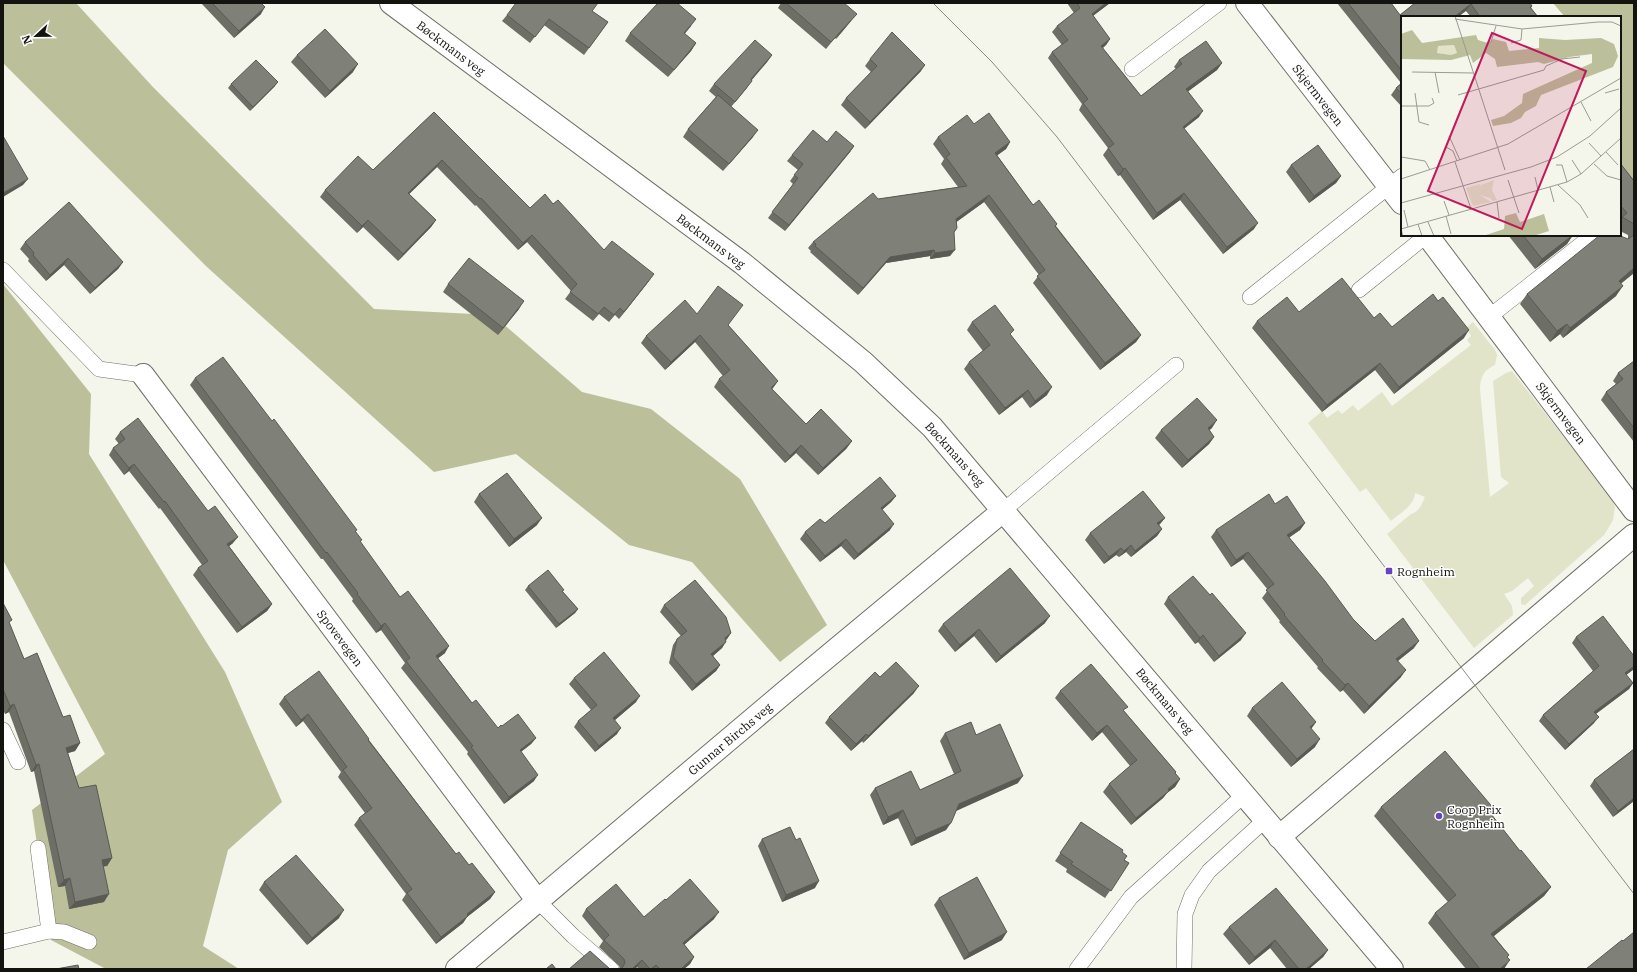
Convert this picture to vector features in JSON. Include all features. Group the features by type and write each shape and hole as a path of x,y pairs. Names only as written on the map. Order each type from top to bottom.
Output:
{"street":[{"name":"Bøckmans veg","path":"391,3 742,263 857,357 932,427 1392,969"},
{"name":"Skjermvegen","path":"1247,3 1398,189"},
{"name":"Skjermvegen","path":"1428,236 1634,510"},
{"name":"Spovevegen","path":"143,375 537,900"},
{"name":"Gunnar Birchs veg","path":"457,969 537,900 1004,510"},
{"path":"1272,828 1468,676 1634,535"}],"lane":[{"path":"1132,69 1219,3"},
{"name":"Skjermvegen","path":"1250,297 1377,195 1398,189"},
{"path":"1359,290 1426,236"},
{"path":"1489,317 1592,236"},
{"path":"3,270 99,369 143,375"},
{"path":"1004,510 1176,365"},
{"path":"3,730 18,762"},
{"path":"1077,969 1131,897 1244,795"},
{"path":"1184,969 1185,914 1192,895 1209,871 1272,828"},
{"path":"38,848 49,931"},
{"path":"537,900 573,936 611,969"},
{"path":"3,942 49,931 64,932 89,942"}],"green space":[{"path":"3,3 76,3 152,86 374,309 493,315 582,392 651,409 740,479 827,625 780,662 692,562 629,545 516,454 434,472 207,267 3,63"},
{"path":"1553,3 1634,3 1634,179 1621,184 1621,16 1564,16"},
{"path":"3,284 91,394 89,454 225,672 282,802 228,850 203,946 239,969 106,969 51,940 32,810 105,754 3,560"},
{"path":"1473,322 1495,350 1497,355 1495,365 1483,374 1480,389 1490,497 1509,483 1501,477 1493,381 1512,371 1613,500 1615,507 1613,520 1604,535 1525,605 1521,604 1521,598 1534,586 1528,578 1512,591 1504,594 1512,606 1513,615 1474,648 1387,534 1418,510 1425,497 1415,493 1412,502 1391,521 1366,488 1360,492 1308,423 1322,411 1327,418 1338,410 1342,414 1353,405 1358,411 1382,392 1392,406 1471,345 1467,340 1471,336 1466,328"}],"building":[{"path":"212,3 261,3 265,7 239,31"},
{"path":"516,3 598,3 592,11 608,22 589,48 549,19 535,37 507,15"},
{"path":"658,3 677,3 696,19 684,33 696,43 674,70 630,33"},
{"path":"786,3 844,3 857,14 831,42"},
{"path":"1077,3 1106,3 1092,14 1110,39 1101,46 1141,96 1182,64 1179,60 1206,41 1222,63 1186,89 1203,111 1183,127 1258,223 1227,247 1184,193 1157,213 1125,168 1123,169 1108,148 1114,144 1083,103 1088,99 1052,52 1068,40 1057,26 1080,8"},
{"path":"1348,3 1391,3 1400,15 1415,3 1530,3 1532,6 1530,7 1537,16 1479,16 1471,4 1455,16 1401,16 1401,70"},
{"path":"325,29 358,64 330,91 297,55"},
{"path":"892,32 925,65 870,122 846,98 877,66 870,59"},
{"path":"755,40 772,55 751,79 752,81 735,102 714,84"},
{"path":"256,60 278,82 253,107 231,84"},
{"path":"1401,84 1401,93 1396,88"},
{"path":"718,95 758,130 729,164 688,129"},
{"path":"434,112 530,208 545,194 553,204 558,200 604,250 612,241 654,274 624,312 620,308 614,315 604,307 598,314 570,292 577,284 532,235 523,243 481,198 480,199 442,160 408,193 436,220 403,254 368,220 362,226 325,190 358,156 373,170"},
{"path":"989,113 1010,142 995,153 1033,205 1039,200 1057,224 1055,226 1141,335 1105,363 1037,276 1045,270 989,195 956,219 957,228 954,232 955,250 935,253 934,250 890,257 863,288 815,246 816,244 813,242 873,193 878,199 967,186 946,157 950,154 938,137 967,115 974,124"},
{"path":"813,130 827,142 836,131 854,146 789,225 772,212 798,178 794,175 803,164 792,155"},
{"path":"3,136 28,179 3,193"},
{"path":"1318,145 1341,176 1314,196 1291,165"},
{"path":"1621,164 1634,181 1634,224 1622,217 1627,213 1621,206"},
{"path":"69,202 123,262 95,288 68,258 50,275 33,255 34,253 25,242"},
{"path":"1634,235 1634,268 1619,281 1623,286 1570,328 1567,324 1557,331 1527,294 1599,236 1620,236 1628,239"},
{"path":"1524,236 1572,236 1542,259"},
{"path":"469,258 524,301 503,328 448,284"},
{"path":"1342,278 1374,318 1380,313 1392,327 1433,294 1438,301 1443,297 1469,330 1399,387 1380,363 1327,405 1257,321 1287,297 1299,312"},
{"path":"718,286 743,305 728,325 778,381 771,388 806,424 821,409 852,441 823,468 801,445 790,456 719,379 730,370 700,335 671,362 646,336 685,300 697,314"},
{"path":"995,305 1014,330 1010,334 1052,387 1035,401 1028,390 1005,408 969,362 990,345 972,322"},
{"path":"223,357 272,421 274,419 357,530 355,531 362,540 360,541 400,597 408,591 449,646 436,656 472,703 476,700 498,728 518,714 536,738 520,750 538,775 509,797 471,747 473,746 406,661 410,658 385,623 381,626 357,594 358,593 327,552 326,553 195,378"},
{"path":"1634,361 1634,428 1606,392 1623,379 1618,373"},
{"path":"1197,398 1217,420 1208,428 1214,437 1188,460 1161,430"},
{"path":"138,418 208,511 215,506 238,537 227,544 272,604 242,627 198,568 208,561 165,501 164,502 134,464 129,468 113,448 125,439 120,432"},
{"path":"507,473 542,518 514,539 479,494"},
{"path":"880,477 896,496 881,508 894,524 858,554 846,539 825,556 805,532 820,519 825,523"},
{"path":"1143,491 1165,518 1157,523 1162,529 1135,551 1131,545 1124,551 1121,548 1109,557 1090,533"},
{"path":"1269,494 1275,504 1287,496 1305,523 1287,535 1325,581 1353,619 1375,641 1403,618 1419,641 1396,659 1406,670 1369,706 1348,683 1345,685 1322,661 1323,660 1284,615 1285,614 1266,590 1274,584 1248,552 1236,560 1216,530"},
{"path":"1010,568 1050,616 1001,656 979,629 960,645 943,624"},
{"path":"548,570 564,590 562,591 578,609 559,624 528,586"},
{"path":"1193,576 1210,595 1212,593 1246,633 1219,656 1203,635 1200,638 1168,597"},
{"path":"695,580 726,617 731,633 725,638 726,642 711,654 720,665 696,684 673,657 677,639 687,631 664,605"},
{"path":"3,603 12,620 9,622 24,659 37,653 63,717 70,715 80,743 66,748 79,788 96,785 112,858 102,860 109,894 75,902 70,878 64,880 39,764 36,765 14,704 10,706 3,689"},
{"path":"1603,616 1634,656 1634,666 1625,673 1633,683 1594,712 1599,717 1569,744 1543,715 1599,666 1576,637"},
{"path":"604,652 640,696 613,718 621,728 599,746 578,721 597,705 574,678"},
{"path":"896,662 919,686 868,736 866,734 856,744 829,717 875,672 880,677"},
{"path":"1091,664 1128,707 1123,710 1176,772 1175,773 1180,779 1168,789 1169,791 1136,818 1109,784 1137,760 1107,725 1097,733 1060,691"},
{"path":"319,671 369,739 368,740 456,854 459,852 469,865 472,863 495,892 441,937 407,893 412,889 359,818 372,808 343,770 347,767 308,714 301,720 284,697"},
{"path":"1282,682 1316,722 1310,727 1320,739 1297,759 1252,708"},
{"path":"971,722 976,735 1000,724 1023,776 959,804 951,823 916,838 903,810 888,817 875,788 911,771 920,790 961,771 945,733"},
{"path":"1634,749 1634,798 1618,811 1594,780"},
{"path":"1445,751 1495,810 1491,814 1551,887 1491,934 1509,955 1507,957 1510,960 1500,969 1480,969 1435,913 1456,895 1381,807"},
{"path":"1081,822 1123,850 1122,852 1127,856 1124,860 1129,863 1111,891 1071,864 1073,862 1060,853"},
{"path":"790,827 796,840 800,838 819,881 786,895 762,839"},
{"path":"296,855 344,910 312,938 264,882"},
{"path":"977,877 1007,932 969,953 939,898"},
{"path":"690,879 719,912 683,943 694,957 681,969 660,969 656,965 650,969 642,960 632,969 621,969 625,963 624,959 604,940 609,935 586,909 616,884 644,917"},
{"path":"1276,888 1328,950 1306,969 1299,969 1275,940 1255,957 1229,927"},
{"path":"1634,932 1634,969 1586,969 1622,940 1623,941"},
{"path":"590,951 610,969 569,969"},
{"path":"552,964 556,969 546,969"},
{"path":"78,965 79,969 56,969"}],"tram line":[{"path":"933,3 992,62 1057,137 1634,894"}],"place":[{"name":"Rognheim","path":"1389,571"},
{"name":"Coop Prix Rognheim","path":"1439,816"}]}
